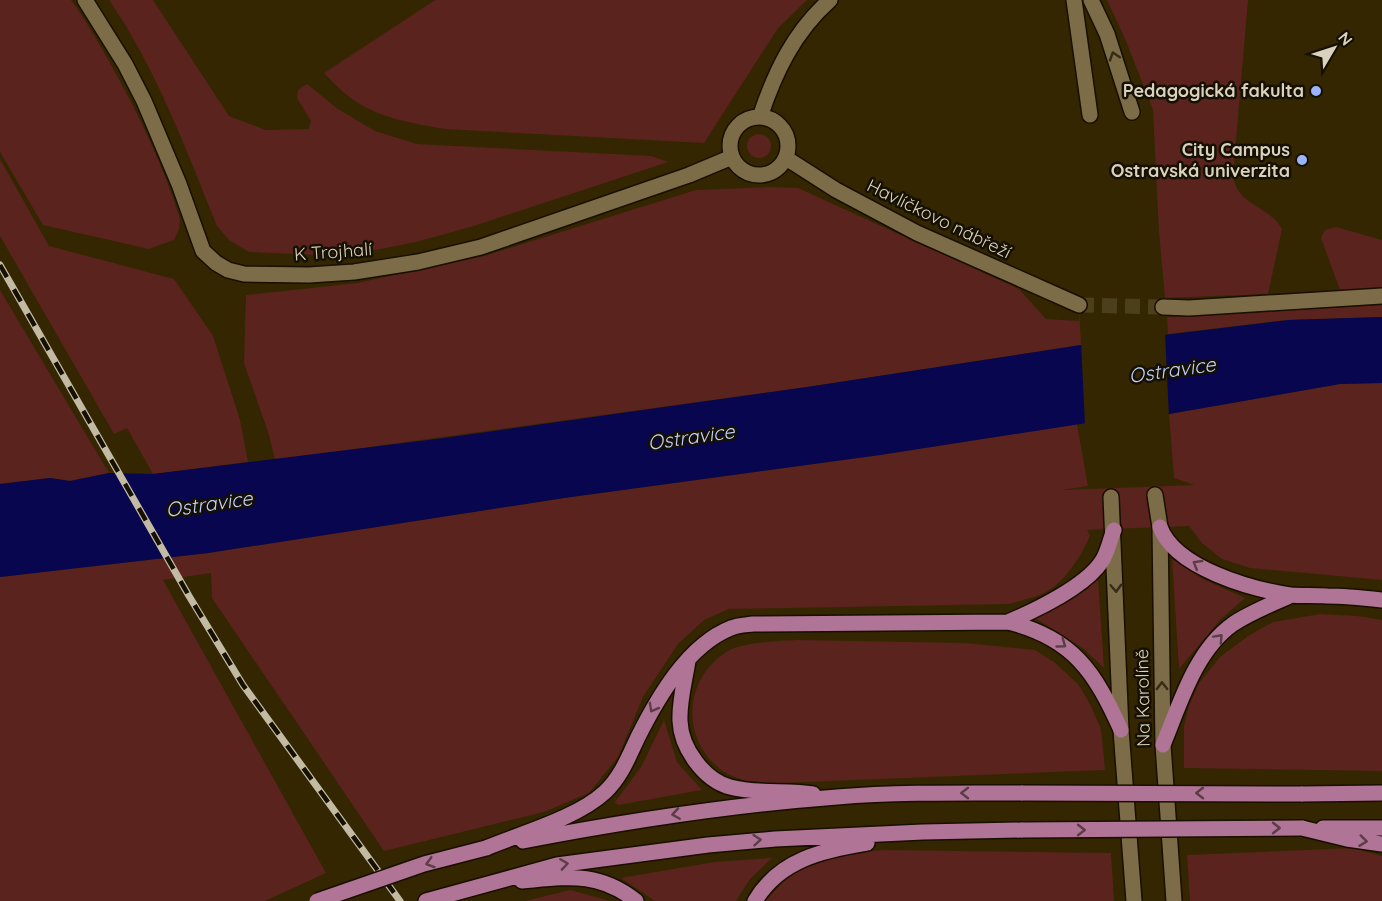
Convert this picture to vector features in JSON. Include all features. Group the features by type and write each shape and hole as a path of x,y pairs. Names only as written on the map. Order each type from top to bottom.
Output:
{"main road":[{"path":"1160,527 1163,536 1170,544 1202,567 1220,576 1254,587 1292,595 1345,596 1382,600"},
{"path":"1008,622 1057,598 1092,571 1102,560 1113,530"},
{"path":"1163,745 1193,676 1215,641 1234,624 1292,595"},
{"path":"496,845 568,814 604,793 622,770 658,699 699,649 722,632 734,627 753,624 1008,622 1044,634 1075,655 1104,695 1121,730"},
{"path":"688,661 680,712 680,728 688,748 702,769 715,780 730,787 838,796"},
{"path":"317,901 415,867 496,845 689,813 838,796 1023,793 1382,793"},
{"path":"1302,828 1347,839 1382,844"},
{"path":"426,901 509,880 556,865 708,845 775,839 1023,830 1382,828"},
{"path":"754,901 772,879 801,859 831,849 923,832"},
{"path":"509,880 593,879 617,887 636,901"}],"street":[{"name":"K Trojhalí","path":"85,0 125,64 144,101 179,184 203,251 228,270 244,274 309,275 354,272 450,255 481,247 667,183 732,157"},
{"path":"760,117 777,69 793,42 830,0"},
{"path":"1074,0 1090,115"},
{"path":"1090,0 1107,34 1132,112"},
{"path":"760,117 778,123 788,139 789,149 786,158 777,170 762,176 745,172 738,167 730,148 735,129 751,118 760,117"},
{"name":"Havlíčkovo nábřeží","path":"786,158 836,190 917,233 1079,305"},
{"path":"1164,307 1189,308 1382,296"},
{"name":"Na Karolíně","path":"1155,495 1160,527 1163,745 1174,901"},
{"name":"Na Karolíně","path":"1111,497 1121,730 1134,901"}],"shaded area":[{"path":"0,0 71,0 82,15 120,82 158,159 180,219 174,240 149,249 43,225 0,152"},
{"path":"109,0 153,0 229,116 266,130 309,129 311,121 297,98 298,90 307,84 338,109 375,131 417,144 652,156 668,162 474,226 416,242 376,250 317,255 249,252 229,240 217,226 156,81"},
{"path":"435,0 807,0 778,28 704,143 432,127 370,110 348,96 324,73"},
{"path":"1107,0 1248,0 1233,176 1241,194 1270,215 1282,229 1268,294 1165,298 1153,110"},
{"path":"759,134 764,135 770,141 770,151 764,157 759,158 754,157 748,151 747,146 748,141 754,135"},
{"path":"0,159 49,246 174,279 213,336 240,420 248,462 153,474 127,428 114,434 0,236"},
{"path":"798,188 1019,289 1046,319 1079,321 1079,305 1081,345 807,387 275,460 269,435 244,363 246,295 357,283 484,256 696,190"},
{"path":"1336,227 1382,240 1382,290 1340,290 1321,238 1325,230"},
{"path":"0,290 109,473 70,481 50,478 0,484"},
{"path":"1382,305 1382,317 1288,320 1168,334 1167,317"},
{"path":"1382,383 1382,580 1250,568 1222,559 1202,543 1189,526 1087,530 1090,535 1083,551 1060,582 1042,594 1009,604 729,609 704,620 678,644 643,697 618,757 589,793 544,812 384,851 212,598 211,573 163,580 326,873 265,901 0,901 0,577 208,553 564,498 880,455 1077,424 1088,486 1062,490 1194,485 1174,478 1169,414 1340,384"},
{"path":"1172,559 1205,580 1245,598 1221,619 1179,669"},
{"path":"1098,579 1104,668 1084,649 1035,618 1061,606"},
{"path":"1320,614 1382,620 1382,771 1184,768 1184,726 1189,706 1199,683 1220,657 1248,636 1273,622"},
{"path":"797,640 965,643 1035,650 1054,662 1078,684 1090,704 1101,729 1105,770 754,784 728,774 707,756 698,741 693,725 692,708 703,676 713,662 735,648 761,642"},
{"path":"664,720 677,762 702,790 618,805 615,802 641,767"},
{"path":"1353,848 1382,856 1382,901 1190,901 1187,855"},
{"path":"883,850 1111,853 1114,901 766,901 779,886 804,867 832,857"},
{"path":"772,858 750,879 736,901 655,901 621,878 714,862"},
{"path":"570,890 610,901 525,901"}],"water":[{"name":"Ostravice","path":"1382,317 1382,383 1340,384 1169,414 1138,415 880,455 564,498 208,553 0,577 0,484 50,478 70,481 109,473 153,474 444,438 807,387 1081,345 1288,320"}],"pier":[{"path":"1165,332 1169,417 1138,418 1085,426 1081,342"}],"tunnel":[{"path":"1079,305 1163,307"}],"railway":[{"path":"0,265 189,596 243,685 400,901"}],"place":[{"name":"Pedagogická fakulta","path":"1316,91"},
{"name":"City Campus Ostravská univerzita","path":"1302,160"}]}
